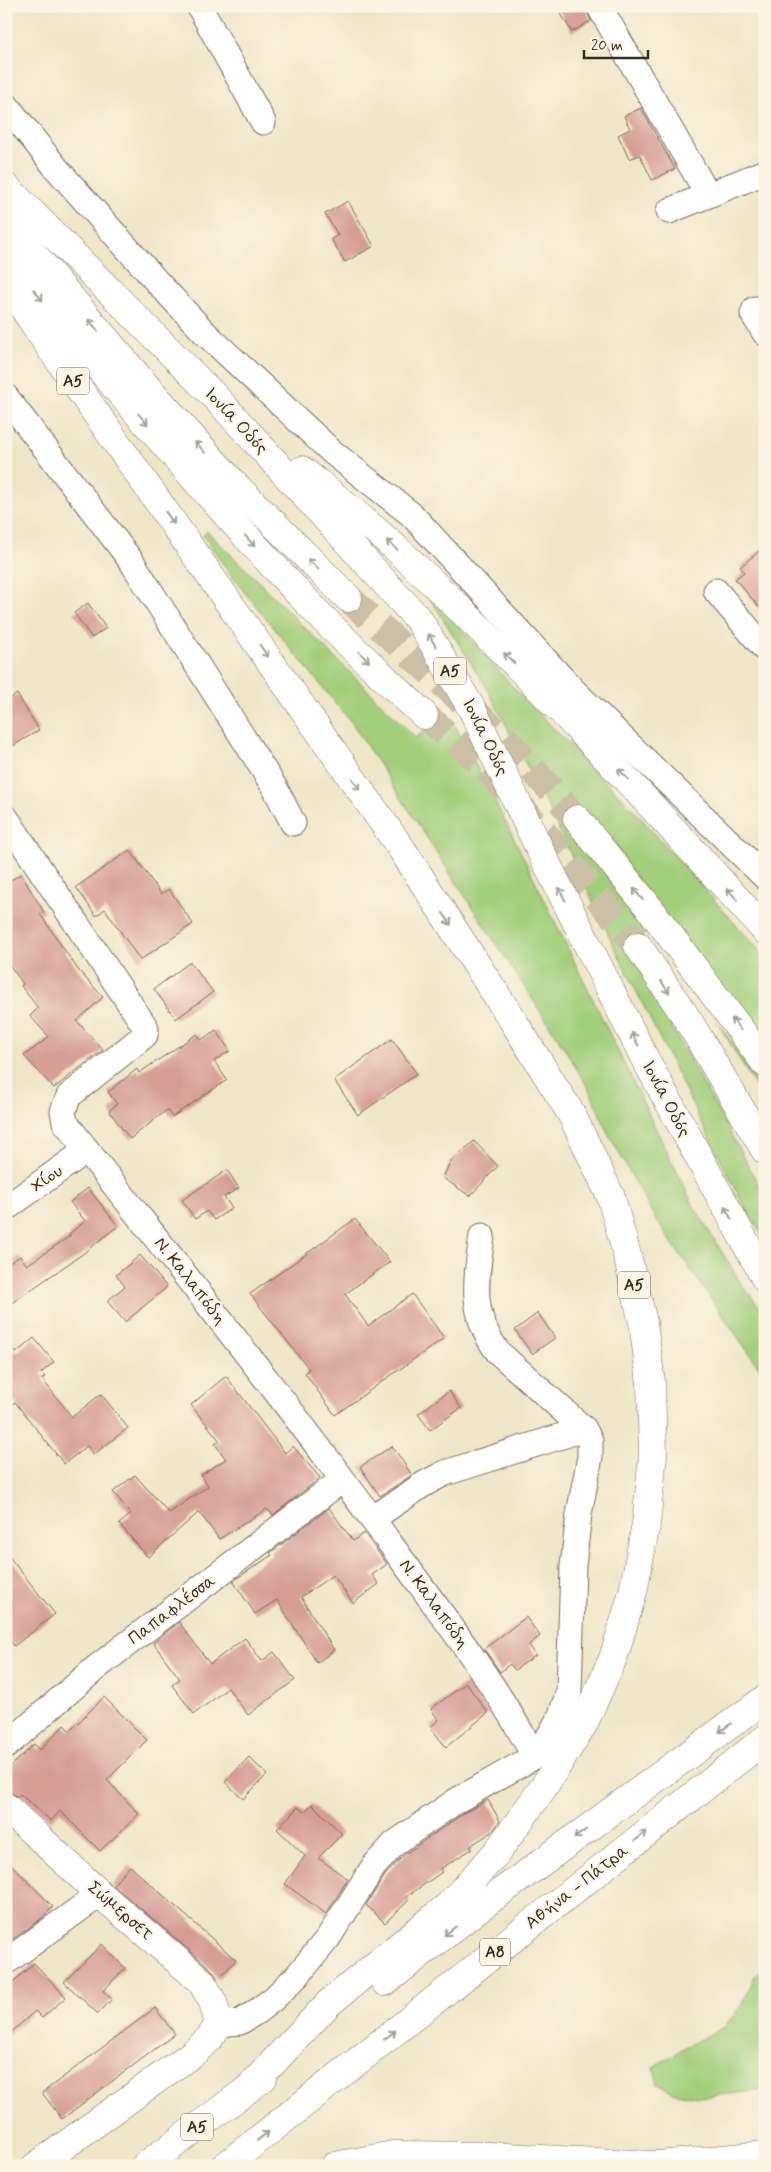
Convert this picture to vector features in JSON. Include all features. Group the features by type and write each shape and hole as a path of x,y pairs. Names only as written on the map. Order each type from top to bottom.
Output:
{"main road":[{"name":"Ιονία Οδός","path":"6,187 216,398 420,620 472,709 540,850 644,1057 760,1268"},
{"path":"6,222 139,378 225,475 348,598"},
{"path":"6,258 133,409 230,519 311,606 424,715"},
{"name":"Α5","path":"6,282 50,349 403,851 572,1116 611,1197 643,1322 650,1374 653,1455 646,1524 633,1592 614,1656 583,1725 543,1788 497,1852 449,1905 329,2003 248,2089 145,2166"},
{"path":"216,398 396,549 489,638 630,781 765,930"},
{"path":"577,819 651,910 765,1063"},
{"path":"638,946 688,1020 765,1150"},
{"name":"Α8","path":"248,2089 475,1911 765,1699"},
{"name":"Αθήνα - Πάτρα","path":"224,2166 765,1739"},
{"name":"Σώμερσετ","path":"6,1807 100,1894 201,1982 213,2002 219,2024"},
{"path":"36,2166 192,2054 210,2039 219,2024"},
{"path":"335,2166 393,2155 488,2156 664,2165 765,2154"}],"street":[{"path":"199,6 263,122"},
{"path":"599,6 708,195"},
{"path":"6,105 57,169 206,334 332,452 412,515 572,689 765,877"},
{"path":"669,211 765,172"},
{"path":"755,309 753,314 765,333"},
{"path":"6,397 132,562 265,772 293,823"},
{"path":"716,591 765,649"},
{"name":"Ν. Καλαπόδη","path":"6,818 146,1028 145,1035 66,1100 63,1111 65,1122 372,1518 465,1648 520,1729 534,1756"},
{"name":"Χίου","path":"6,1208 87,1150"},
{"path":"219,2024 240,2022 273,1999 297,1976 328,1938 374,1866 395,1843 456,1800 534,1756 550,1735 561,1715 569,1691 573,1566 579,1514 590,1457 590,1440 584,1429 507,1360 488,1337 480,1320 476,1293 482,1236"},
{"path":"372,1518 424,1484 445,1473 584,1429"},
{"name":"Παπαφλέσσα","path":"6,1746 97,1667 342,1480"},
{"path":"6,1962 100,1894"}],"green space":[{"path":"207,531 416,738 446,711 461,736 523,856 693,1205 742,1285 765,1314 765,1376 656,1220 607,1131 591,1093 565,1049 352,723 233,578 203,535"},
{"path":"421,584 516,690 631,807 765,957 765,1046 694,957 586,809 570,824 652,929 627,946 765,1196 765,1240 744,1205 699,1118 553,817 488,690"},
{"path":"717,1022 765,1084 765,1102"},
{"path":"765,1969 765,2026 758,2033 765,2041 765,2090 700,2097 675,2093 658,2084 654,2067 685,2047 724,2027 743,2004 754,1977"}],"building":[{"path":"556,6 585,6 591,21 572,32"},
{"path":"641,108 675,169 652,180 640,155 629,159 618,135 630,129 624,116"},
{"path":"348,201 374,246 345,262 331,239 338,235 325,214"},
{"path":"765,546 765,614 735,579 744,572 740,567"},
{"path":"88,603 106,628 92,638 74,613"},
{"path":"17,694 39,730 6,750 6,701"},
{"path":"130,850 161,894 169,889 193,924 140,960 105,909 96,916 76,887"},
{"path":"21,874 44,912 40,914 79,971 103,997 77,1021 103,1050 54,1088 24,1056 49,1037 30,1016 38,1008 21,986 23,984 6,960 6,883"},
{"path":"190,962 213,992 176,1019 154,989"},
{"path":"216,1030 230,1051 214,1061 227,1080 172,1117 167,1110 130,1139 109,1111 117,1104 108,1092 137,1069 139,1073 197,1034 201,1040"},
{"path":"392,1039 417,1074 358,1115 334,1080"},
{"path":"474,1141 498,1166 470,1196 443,1178 450,1162"},
{"path":"227,1170 239,1188 224,1197 232,1208 214,1220 207,1211 195,1219 182,1200"},
{"path":"88,1188 118,1226 84,1253 6,1307 6,1265 20,1256 27,1265 70,1236 69,1234 85,1221 70,1202"},
{"path":"355,1219 390,1262 345,1294 368,1326 412,1294 444,1338 335,1415 305,1373 309,1369 250,1294"},
{"path":"140,1255 167,1287 125,1322 107,1301 125,1286 116,1275"},
{"path":"538,1313 555,1338 532,1354 515,1330"},
{"path":"34,1338 54,1362 41,1373 45,1377 42,1379 72,1417 101,1394 128,1428 94,1454 87,1446 64,1464 15,1402 6,1409 6,1342 16,1353"},
{"path":"226,1376 285,1453 293,1446 320,1478 273,1515 267,1509 219,1539 199,1512 148,1557 119,1524 131,1514 113,1492 135,1475 169,1513 208,1486 201,1475 226,1459 215,1444 220,1441 191,1405"},
{"path":"449,1391 461,1408 430,1430 418,1414"},
{"path":"392,1446 412,1475 380,1496 360,1467"},
{"path":"329,1508 353,1541 364,1533 387,1564 372,1575 379,1584 353,1603 333,1575 301,1597 334,1650 317,1663 277,1600 255,1614 233,1581 272,1555 270,1553"},
{"path":"6,1553 55,1614 14,1646 6,1635"},
{"path":"526,1617 540,1636 529,1645 536,1655 515,1670 510,1664 500,1672 484,1649"},
{"path":"179,1622 210,1664 245,1638 262,1661 274,1652 295,1680 248,1715 228,1688 194,1714 172,1685 180,1679 153,1643"},
{"path":"466,1683 488,1713 446,1747 430,1727 439,1720 431,1709"},
{"path":"104,1697 147,1740 107,1780 139,1814 100,1851 60,1811 51,1821 20,1794 18,1797 11,1793 6,1788 6,1771 34,1744 40,1750 64,1725 70,1731"},
{"path":"249,1757 267,1775 243,1799 225,1782"},
{"path":"488,1800 500,1821 492,1832 470,1846 472,1849 440,1869 442,1872 406,1897 409,1900 385,1923 366,1905 385,1875 405,1854 464,1813"},
{"path":"312,1804 342,1834 318,1858 348,1879 326,1914 285,1884 305,1856 277,1829 298,1807 304,1812"},
{"path":"6,1859 53,1907 41,1919 13,1939 6,1931"},
{"path":"130,1866 236,1960 218,1979 211,1969 113,1885"},
{"path":"102,1944 125,1968 103,1991 112,1999 98,2014 64,1982"},
{"path":"34,1963 66,1997 42,2018 35,2011 6,2037 6,1988"},
{"path":"155,2008 175,2034 62,2119 42,2093"}],"tunnel":[{"path":"348,598 509,743 577,819"},
{"path":"424,715 485,766 568,861 638,946"}]}
